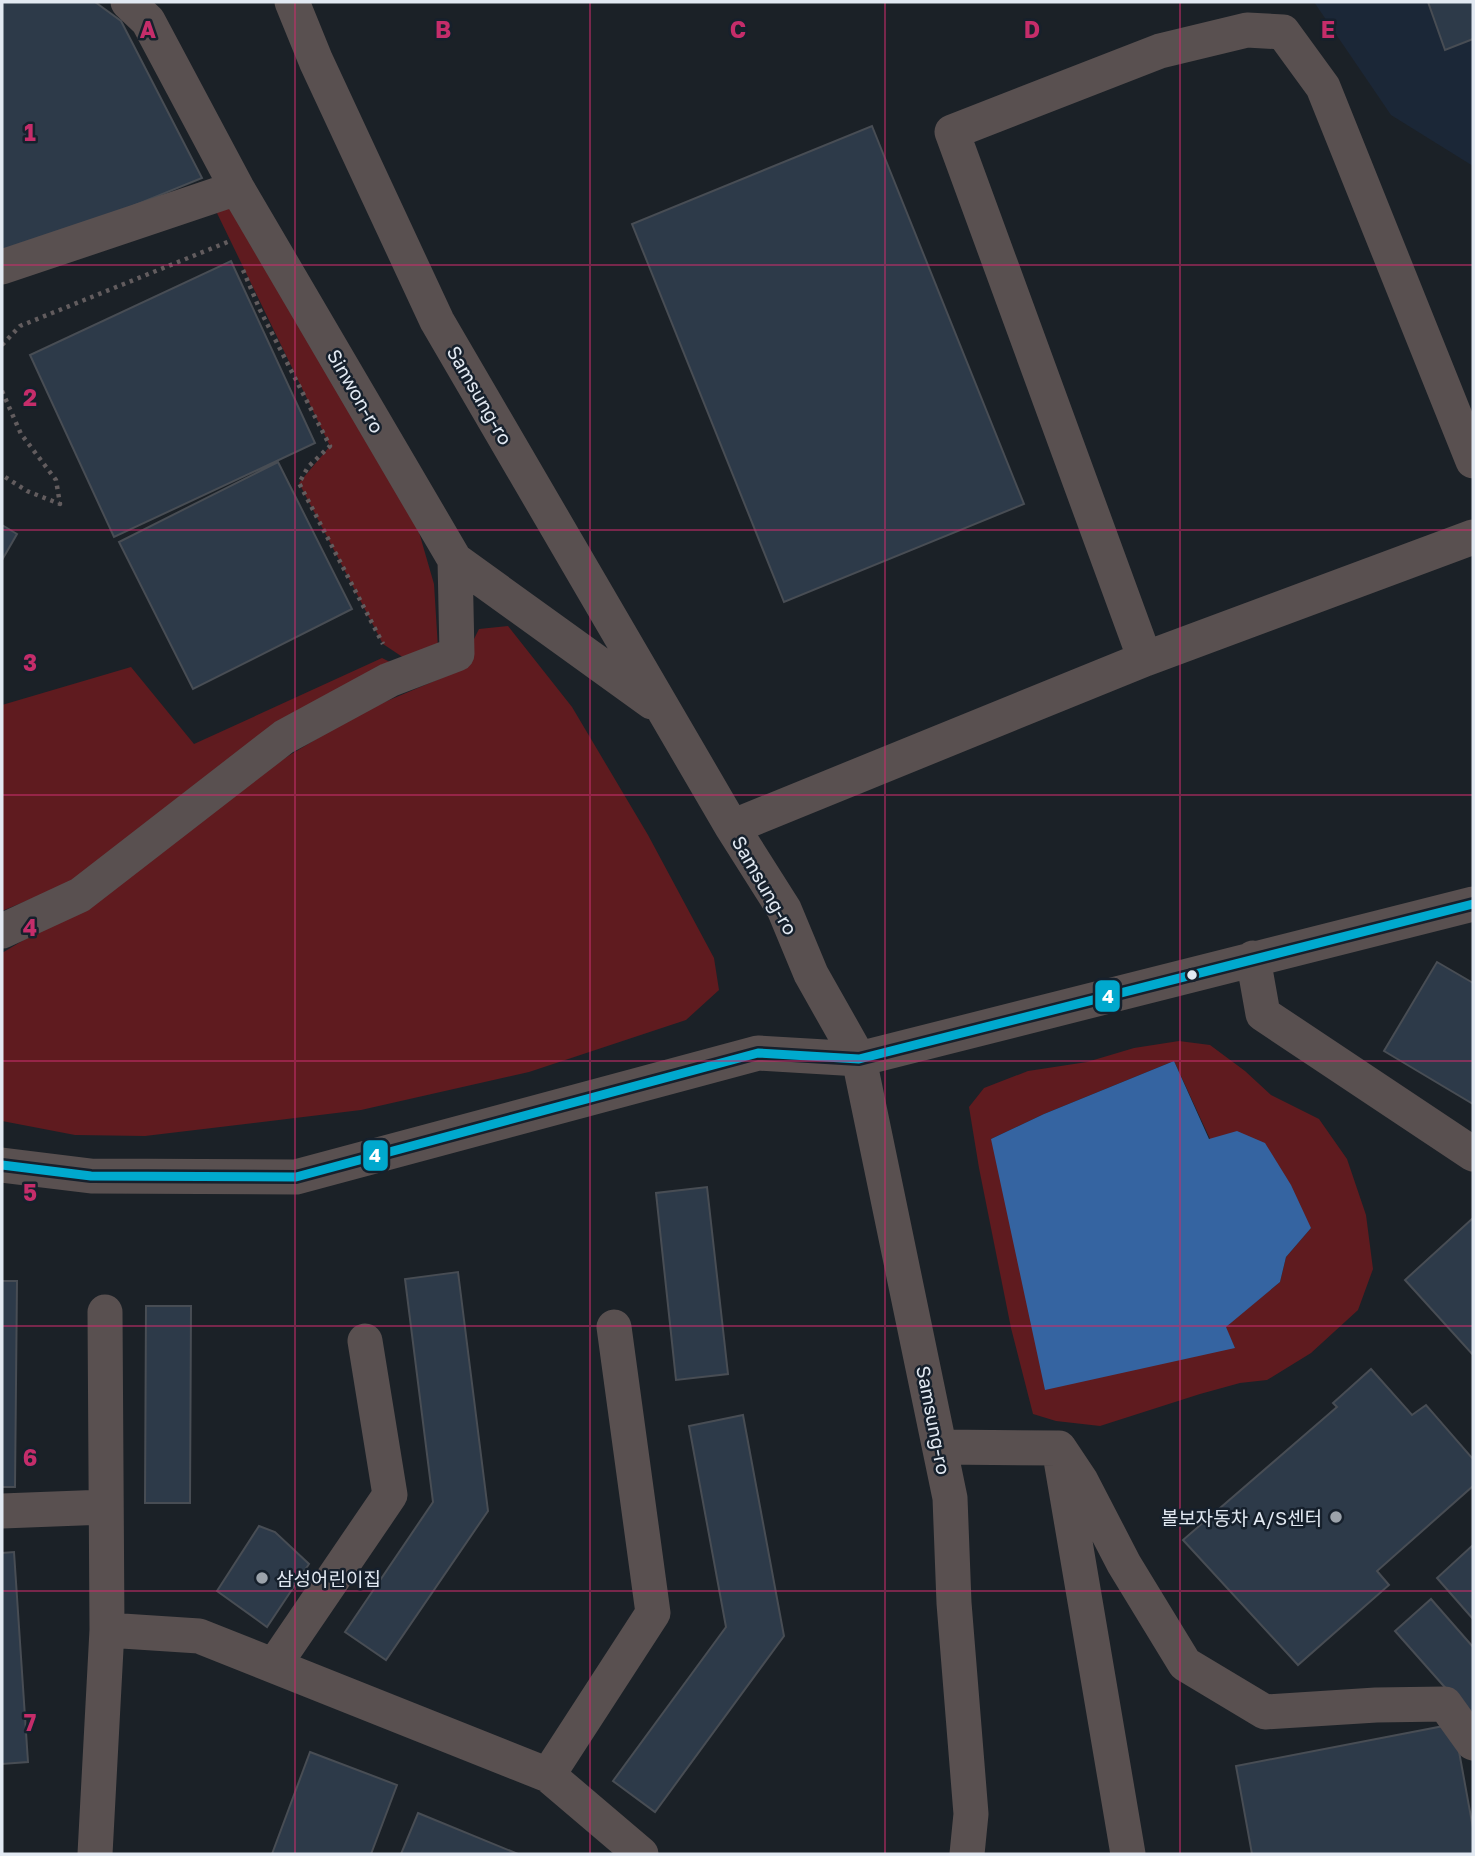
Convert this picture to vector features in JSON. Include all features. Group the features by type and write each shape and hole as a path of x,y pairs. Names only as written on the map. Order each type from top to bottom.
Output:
{"street":[{"name":"Sinwon-ro","path":"128,2 148,21 237,188 455,560 663,710"},
{"name":"Samsung-ro","path":"292,2 316,61 437,321 732,827 784,909 811,974 859,1059 950,1498 954,1603 971,1814 967,1854"},
{"path":"1145,659 952,132 1160,51 1247,30 1283,32 1323,88 1473,461"},
{"path":"2,267 237,188"},
{"path":"732,827 1145,659 1473,537"},
{"path":"2,931 80,895 284,737 389,680 457,654 455,560"},
{"path":"2,1165 91,1176 296,1177 758,1053 859,1059 1473,904"},
{"path":"1253,958 1263,1014 1473,1154"},
{"path":"95,1854 107,1630 105,1312"},
{"path":"548,1775 653,1613 614,1327"},
{"path":"275,1664 390,1495 365,1341"},
{"path":"941,1447 1059,1448"},
{"path":"1059,1448 1081,1481 1124,1564 1185,1664 1265,1712 1445,1704 1473,1743"},
{"path":"1059,1448 1128,1854"},
{"path":"2,1511 106,1507"},
{"path":"107,1630 199,1636 275,1664 548,1775 640,1854"}],"path":[{"path":"231,240 236,253"},
{"path":"241,266 260,310 330,446 308,467 299,483 383,644"},
{"path":"2,391 21,434 55,480 60,504 27,491 2,475"}],"shaded area":[{"path":"1314,2 1473,2 1473,166 1391,115"},
{"path":"242,198 410,501 434,584 438,648 419,668 383,644 299,483 330,446 216,211"},
{"path":"508,626 572,707 648,835 714,958 719,990 686,1020 529,1072 361,1110 145,1136 75,1135 2,1121 2,953 111,888 275,764 361,712 458,671 479,629"},
{"path":"382,658 396,665 77,880 2,911 2,705 131,667 194,744"},
{"path":"1179,1041 1210,1045 1271,1095 1319,1119 1347,1159 1366,1215 1373,1269 1358,1310 1311,1353 1267,1380 1240,1383 1200,1394 1100,1426 1056,1421 1033,1414 1011,1328 969,1107 984,1088 1028,1071 1087,1062 1134,1048","holes":["1174,1061 1210,1139 1311,1228 1286,1257 1280,1282 1225,1327 1235,1348 991,1139 1044,1114"]}],"water":[{"path":"1174,1061 1209,1139 1237,1131 1265,1143 1291,1185 1311,1228 1286,1257 1280,1282 1226,1327 1235,1348 1045,1390 991,1139 1044,1114"}],"building":[{"path":"2,2 95,2 121,21 202,178 7,257 2,252"},
{"path":"1428,2 1473,2 1473,39 1445,50"},
{"path":"872,126 1024,504 784,602 632,224"},
{"path":"231,261 315,443 114,537 30,355"},
{"path":"278,462 352,609 193,689 119,542"},
{"path":"2,525 17,534 2,560"},
{"path":"1437,962 1473,983 1473,1104 1384,1051"},
{"path":"707,1187 728,1374 676,1380 656,1193"},
{"path":"1473,1218 1473,1355 1405,1280"},
{"path":"458,1272 488,1511 386,1660 345,1632 433,1502 405,1279"},
{"path":"2,1281 17,1281 15,1487 2,1487"},
{"path":"146,1306 191,1306 190,1503 145,1503"},
{"path":"1371,1369 1412,1415 1426,1405 1473,1459 1473,1486 1377,1571 1389,1585 1298,1665 1183,1540 1337,1407 1333,1403"},
{"path":"743,1415 784,1636 655,1812 613,1781 726,1627 689,1426"},
{"name":"삼성어린이집","path":"259,1526 275,1532 309,1564 267,1627 217,1591"},
{"path":"1473,1545 1473,1619 1437,1578"},
{"path":"14,1552 28,1762 2,1764 2,1553"},
{"path":"1431,1599 1473,1647 1473,1719 1395,1631"},
{"path":"1454,1724 1473,1828 1473,1854 1252,1854 1236,1766"},
{"path":"310,1752 397,1785 371,1854 272,1854"},
{"path":"418,1813 518,1854 401,1854"}],"transit line":[{"name":"4","path":"2,1165 91,1176 296,1177 758,1053 859,1059 1473,904"}],"place":[{"name":"볼보자동차 A/S센터","path":"1336,1517"},
{"name":"삼성어린이집","path":"262,1578"}]}
